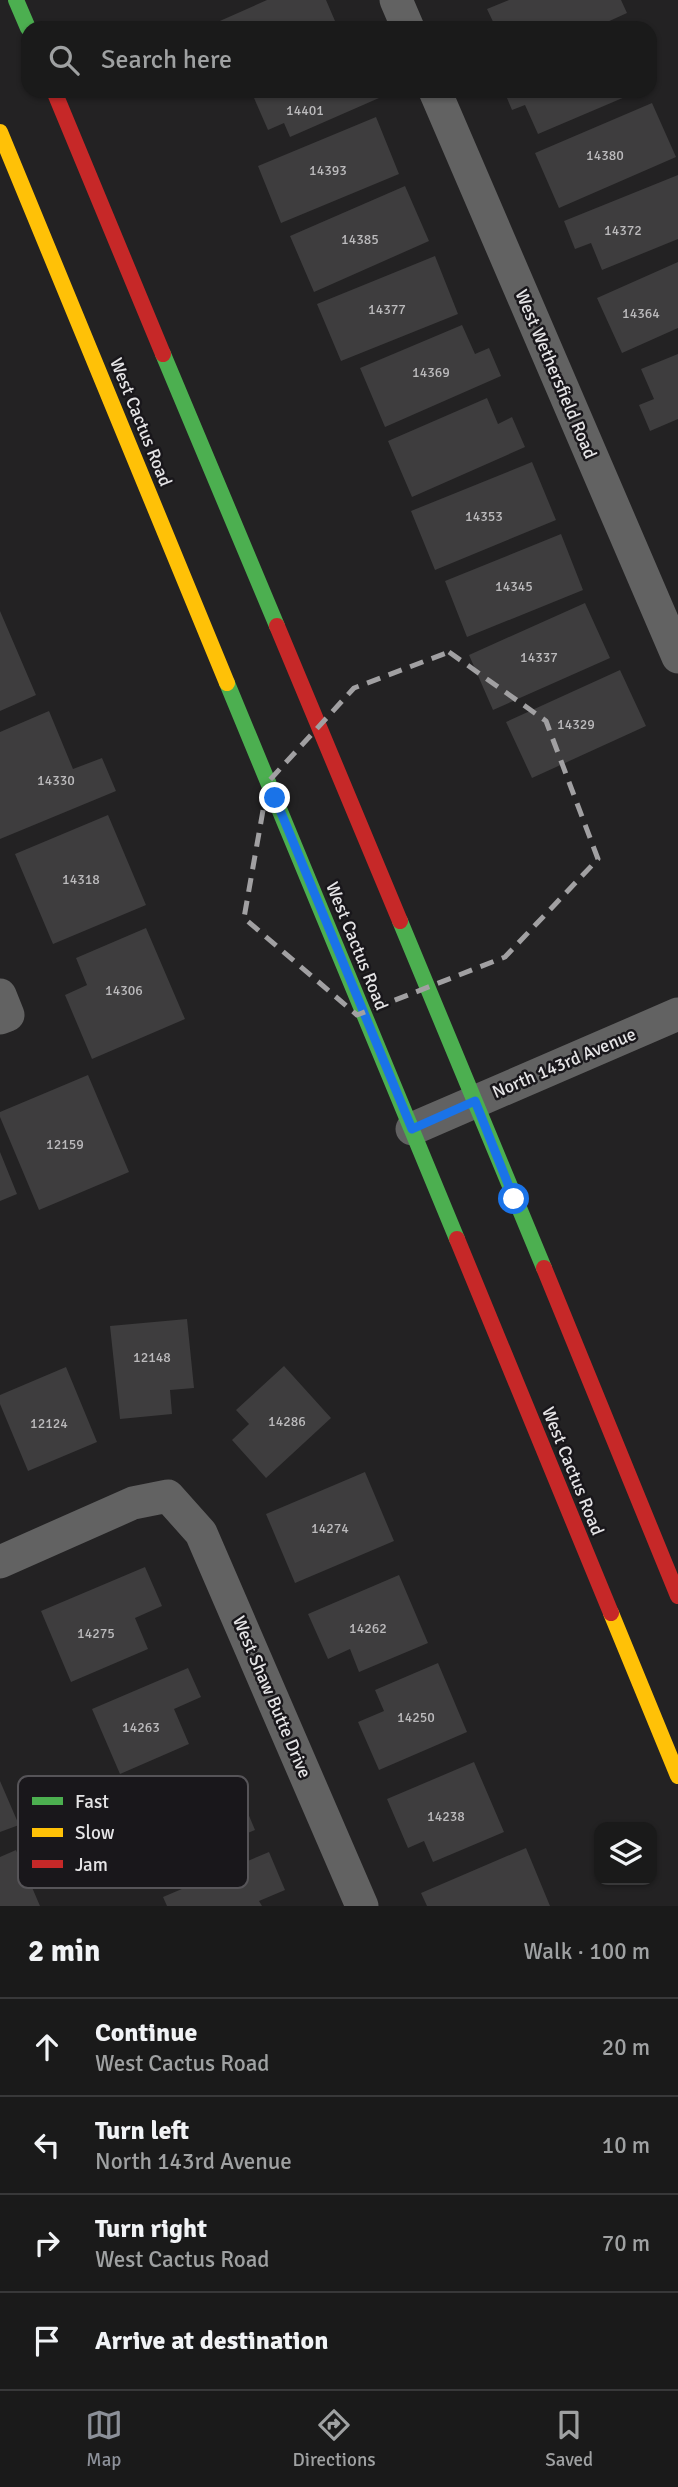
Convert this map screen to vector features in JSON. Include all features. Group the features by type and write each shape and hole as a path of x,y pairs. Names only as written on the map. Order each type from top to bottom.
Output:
{"main road":[{"path":"16,0 25,21"},
{"path":"57,98 678,1596"},
{"name":"West Cactus Road","path":"0,132 678,1776"}],"street":[{"path":"396,0 405,21"},
{"name":"West Wethersfield Road","path":"438,98 678,657"},
{"name":"North 143rd Avenue","path":"412,1129 678,1014"},
{"name":"West Shaw Butte Drive","path":"0,1562 133,1503 168,1496 201,1533 362,1906"}],"highlighted area":[{"path":"449,652 546,721 598,859 505,957 357,1015 244,918 268,782 354,688"}],"building":[{"path":"267,0 326,0 335,21 220,21"},
{"path":"509,0 621,0 627,13 609,21 493,21 487,9"},
{"path":"254,98 379,98 290,137 284,123 268,130"},
{"path":"507,98 623,98 538,134 525,105 512,110"},
{"path":"652,103 676,157 559,208 535,153"},
{"path":"376,117 399,174 281,223 258,166"},
{"path":"678,175 678,239 602,270 591,243 575,249 564,221"},
{"path":"405,186 429,241 314,292 290,236"},
{"path":"435,256 458,314 341,361 317,304"},
{"path":"678,262 678,328 622,353 597,298"},
{"path":"462,325 475,354 489,348 501,376 385,427 360,368"},
{"path":"678,354 678,419 650,431 639,405 654,399 641,369"},
{"path":"487,398 498,424 512,417 525,447 412,497 388,441"},
{"path":"532,462 556,520 435,570 411,511"},
{"path":"561,534 583,590 467,637 445,581"},
{"path":"585,603 610,658 493,710 469,655"},
{"path":"0,611 36,695 0,711"},
{"path":"620,670 646,726 532,778 506,722"},
{"path":"49,711 73,769 102,758 116,791 0,839 0,732"},
{"path":"108,815 146,905 53,944 15,854"},
{"path":"146,928 185,1019 92,1059 65,995 87,985 76,958"},
{"path":"88,1075 129,1172 39,1210 0,1112"},
{"path":"0,1152 17,1194 0,1201"},
{"path":"187,1319 194,1388 170,1390 172,1414 120,1419 110,1326"},
{"path":"284,1366 331,1418 266,1478 232,1440 249,1424 236,1410"},
{"path":"66,1367 97,1442 28,1471 0,1404 0,1395"},
{"path":"365,1472 394,1541 295,1583 266,1514"},
{"path":"145,1567 162,1606 135,1618 148,1649 71,1682 41,1611"},
{"path":"399,1575 428,1643 359,1672 350,1649 328,1659 308,1614"},
{"path":"438,1663 467,1732 379,1770 358,1722 384,1711 375,1690"},
{"path":"188,1668 201,1697 174,1709 189,1744 120,1774 92,1709"},
{"path":"474,1762 504,1832 433,1862 424,1841 408,1848 387,1799"},
{"path":"0,1781 18,1825 0,1832"},
{"path":"248,1813 255,1830 248,1833"},
{"path":"526,1848 550,1906 427,1906 421,1893"},
{"path":"16,1850 18,1888 32,1888 40,1906 0,1906 0,1857"},
{"path":"269,1852 285,1890 259,1901 262,1906 167,1906 163,1897 184,1888 248,1888 248,1861"}],"traffic: fast":[{"path":"16,0 25,21"},
{"path":"163,354 277,626"},
{"path":"227,683 457,1239"},
{"path":"400,921 544,1268"}],"traffic: slow":[{"path":"0,132 227,683"},
{"path":"611,1613 678,1776"}],"traffic: jam":[{"path":"57,98 163,354"},
{"path":"277,626 400,921"},
{"path":"457,1239 611,1613"},
{"path":"544,1268 678,1596"}],"route":[{"path":"275,798 412,1129 475,1101 514,1199"}]}
